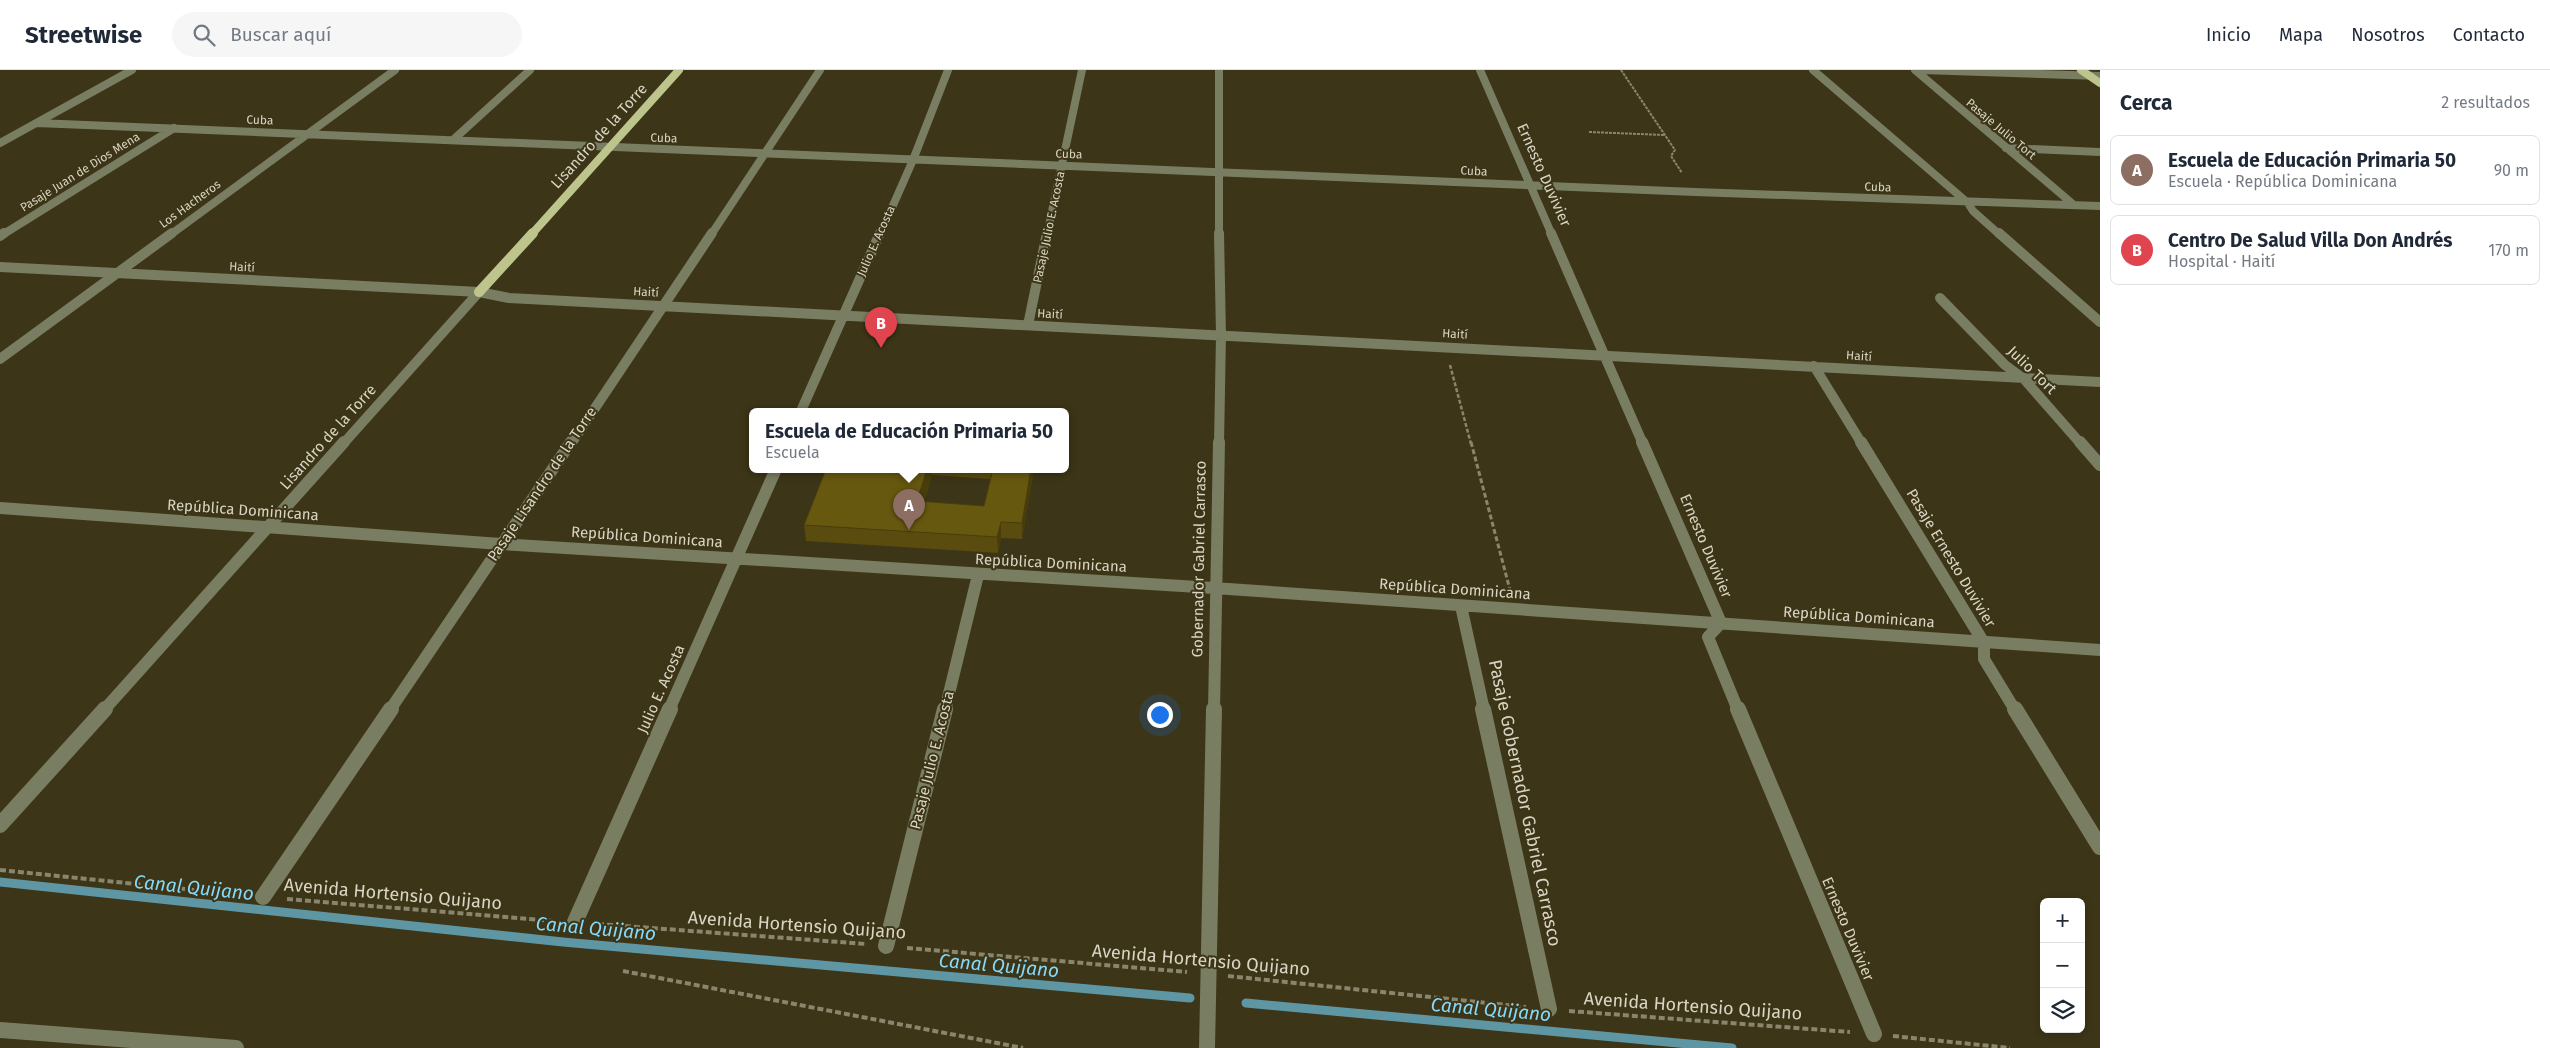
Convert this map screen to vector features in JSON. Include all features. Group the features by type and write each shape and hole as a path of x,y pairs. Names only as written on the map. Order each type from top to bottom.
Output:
{"main road":[{"name":"Lisandro de la Torre","path":"479,292 611,148 679,70"},
{"path":"2081,70 2100,83"}],"street":[{"path":"0,143 132,70"},
{"name":"Los Hacheros","path":"0,359 395,70"},
{"path":"453,140 530,70"},
{"name":"Pasaje Lisandro de la Torre","path":"263,897 664,306 820,70"},
{"name":"Julio E. Acosta","path":"802,408 913,160 948,70"},
{"name":"Pasaje Julio E. Acosta","path":"1028,325 1082,70"},
{"name":"Gobernador Gabriel Carrasco","path":"1207,1048 1220,335 1217,172 1219,70"},
{"name":"Ernesto Duvivier","path":"1480,70 1721,623 1708,637 1874,1034"},
{"path":"1813,70 1968,203 1973,211 2100,322"},
{"name":"Pasaje Julio Tort","path":"1914,70 2074,206"},
{"path":"1922,70 2100,76"},
{"name":"Cuba","path":"37,123 1531,186 1968,203 2100,206"},
{"name":"Pasaje Juan de Dios Mena","path":"0,236 174,128"},
{"path":"2006,148 2100,152"},
{"name":"Haití","path":"0,267 479,292 510,298 1605,354 2100,382"},
{"name":"Lisandro de la Torre","path":"0,825 479,292"},
{"name":"Julio Tort","path":"1940,298 2005,365 2024,379 2100,465"},
{"name":"Pasaje Ernesto Duvivier","path":"1814,366 1984,643 1984,659 2100,847"},
{"name":"Julio E. Acosta","path":"575,922 774,473"},
{"name":"República Dominicana","path":"0,508 501,544 978,575 1214,588 2100,650"},
{"name":"Pasaje Julio E. Acosta","path":"886,946 978,575"},
{"name":"Pasaje Gobernador Gabriel Carrasco","path":"1461,606 1549,1009"},
{"path":"0,1030 236,1048"}],"path":[{"path":"1620,70 1675,150 1671,156 1695,192"},
{"path":"1589,132 1665,135"},
{"path":"1445,346 1516,610"},
{"name":"Avenida Hortensio Quijano","path":"0,870 263,897 1207,973 1549,1009 1874,1034 2010,1048"},
{"path":"623,972 1023,1048"}],"building":[{"path":"824,473 926,473 917,501 984,506 992,473 1030,473 1022,523 1001,522 997,537 804,525"}],"waterway":[{"name":"Canal Quijano","path":"0,882 563,942 1190,998"},
{"name":"Canal Quijano","path":"1246,1003 1732,1048"}],"place":[{"name":"Centro De Salud Villa Don Andrés","path":"881,348"},
{"name":"Escuela de Educación Primaria 50","path":"909,530"}]}
